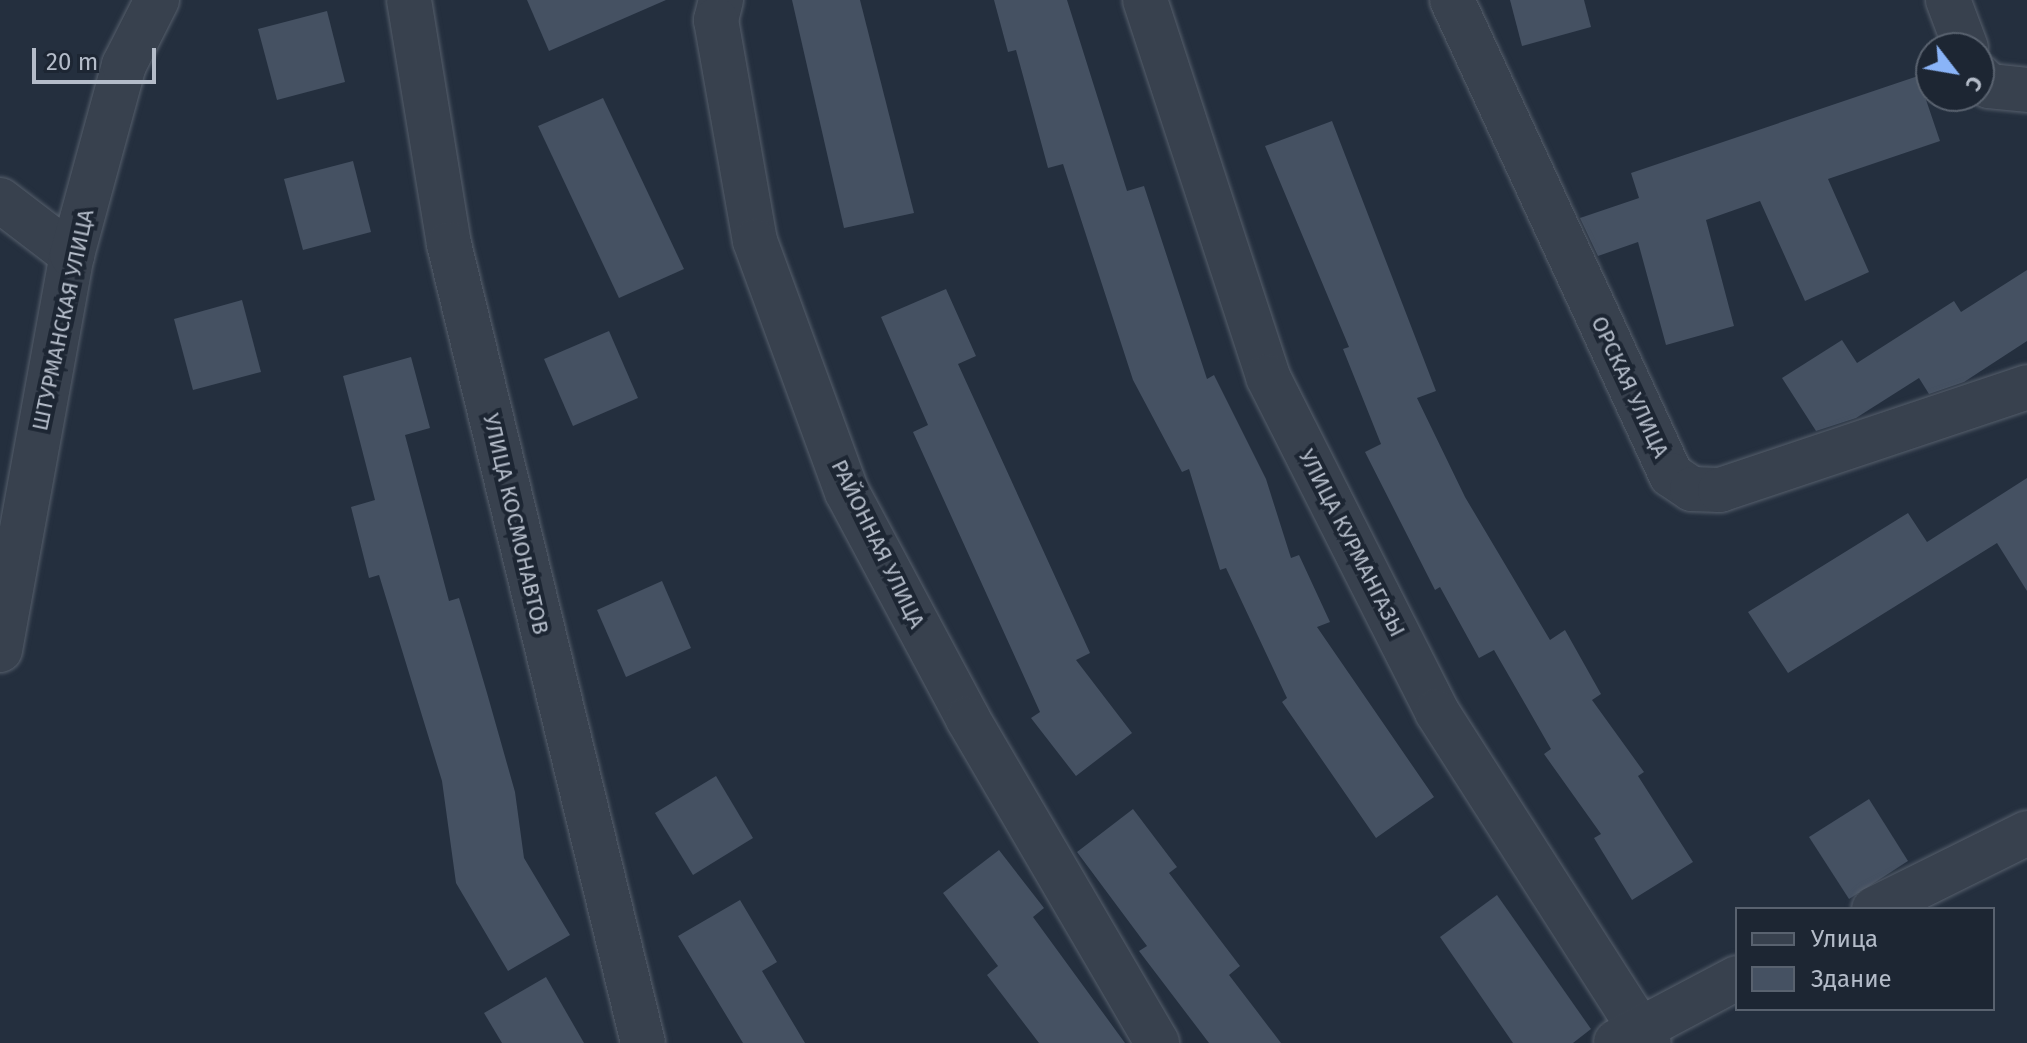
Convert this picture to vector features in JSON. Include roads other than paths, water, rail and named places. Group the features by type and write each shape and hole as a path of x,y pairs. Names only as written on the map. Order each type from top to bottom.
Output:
{"street":[{"name":"ШТУРМАНСКАЯ УЛИЦА","path":"0,650 72,255 124,65 157,0"},
{"name":"УЛИЦА КОСМОНАВТОВ","path":"409,0 449,244 643,1043"},
{"name":"РАЙОННАЯ УЛИЦА","path":"721,0 716,20 755,241 847,492 968,719 1157,1043"},
{"name":"УЛИЦА КУРМАНГАЗЫ","path":"1145,0 1268,377 1437,712 1634,1038"},
{"name":"ОРСКАЯ УЛИЦА","path":"1452,0 1671,475 1692,489 1720,490 2027,387"},
{"path":"1948,0 1960,32"},
{"path":"1995,87 2027,90"},
{"path":"0,200 72,255"},
{"path":"1878,907 2027,833"},
{"path":"1634,1038 1735,979"}]}
